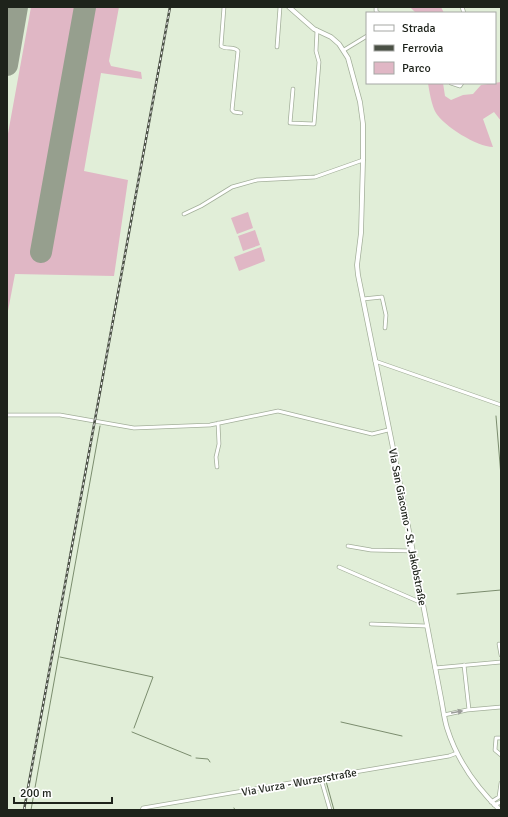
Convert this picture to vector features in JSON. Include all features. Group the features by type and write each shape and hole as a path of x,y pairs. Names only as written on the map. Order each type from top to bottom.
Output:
{"street":[{"path":"224,7 221,44 223,48 235,49 238,51 232,110 234,112 241,113"},
{"path":"277,48 280,7"},
{"name":"Via San Giacomo - St. Jakobstraße","path":"289,7 317,30 336,41 344,50 350,64 360,102 363,124 363,160 361,233 357,265 388,430 413,551 426,626 444,715 457,753 464,767 500,810"},
{"path":"293,88 290,123 314,124 318,62 316,51 317,30"},
{"path":"344,50 366,37"},
{"path":"184,214 201,206 232,187 257,180 315,177 363,160"},
{"path":"363,299 383,298 386,315 385,328"},
{"path":"375,361 501,405"},
{"path":"7,415 60,414 134,428 210,425 278,412 372,434 388,430"},
{"path":"217,467 216,457 219,444 218,424"},
{"path":"348,546 371,550 413,551"},
{"path":"339,567 422,603"},
{"path":"371,624 426,626"},
{"path":"500,644 501,655"},
{"path":"435,668 501,662"},
{"path":"464,665 469,710"},
{"path":"444,715 469,710 501,707"},
{"path":"501,738 496,738 495,750 501,755"},
{"name":"Via Vurza - Wurzerstraße","path":"142,810 143,808 321,779 449,756 457,753"},
{"path":"321,779 330,810"},
{"path":"493,803 501,795 501,783"},
{"path":"493,803 501,802"}],"green space":[{"path":"31,7 119,7 109,61 111,66 141,72 142,79 101,73 84,171 128,180 114,276 15,274 7,316 7,139"},
{"path":"410,7 441,7 444,12 415,12"},
{"path":"501,82 501,121 494,112 483,119 493,147 478,144 446,124 436,113 433,107 428,84 443,84 445,96 451,100 463,95 473,94 481,85 496,84"},
{"path":"248,212 253,228 237,234 231,218"},
{"path":"255,230 260,245 243,251 238,236"},
{"path":"261,247 265,261 239,271 234,257"}],"waterway":[{"path":"496,416 501,476"},
{"path":"31,810 100,426"},
{"path":"457,594 501,590"},
{"path":"60,657 153,677 134,728"},
{"path":"341,722 402,736"},
{"path":"132,732 191,756"},
{"path":"196,758 208,759 210,762"},
{"path":"326,781 334,810"}],"runway":[{"path":"7,65 17,7"},
{"path":"41,252 85,7"}],"railway":[{"path":"24,810 170,7"}]}
